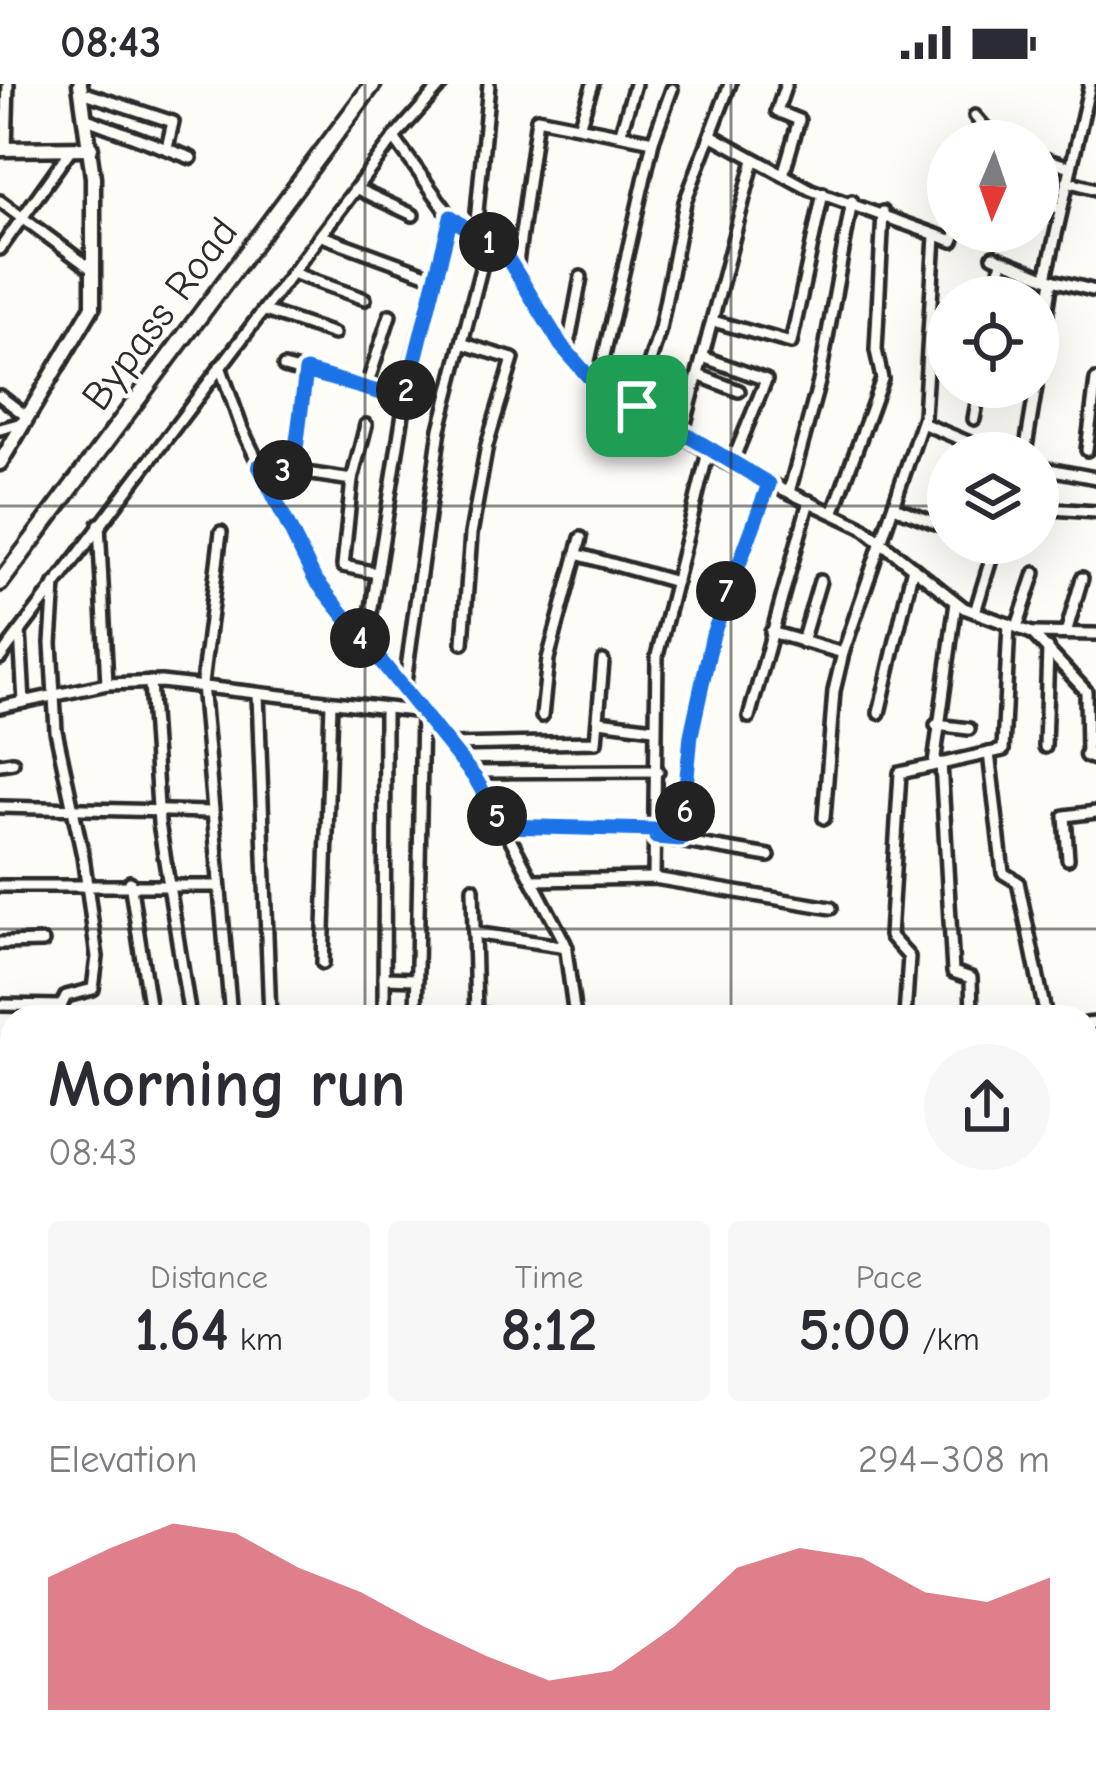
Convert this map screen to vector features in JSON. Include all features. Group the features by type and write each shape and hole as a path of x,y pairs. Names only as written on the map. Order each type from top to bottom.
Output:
{"main road":[{"name":"Bypass Road","path":"0,583 373,84"}],"street":[{"path":"8,84 3,149 91,148"},
{"path":"0,658 394,138 442,84"},
{"path":"475,233 489,84"},
{"path":"580,123 593,84"},
{"path":"621,132 635,84"},
{"path":"637,406 660,329 686,202 730,84"},
{"path":"783,175 799,120 777,111 786,84"},
{"path":"1050,276 1090,84"},
{"path":"0,463 93,306 91,148 81,88"},
{"path":"81,88 173,122 167,148"},
{"path":"598,382 653,141 672,89"},
{"path":"975,116 977,120"},
{"path":"516,270 537,118 653,141"},
{"path":"87,119 191,158"},
{"path":"711,135 823,194 883,212 927,232"},
{"path":"394,138 451,217 488,241 516,270 567,352 598,382 731,465 834,511 975,612 1032,633 1096,634"},
{"path":"0,249 71,149"},
{"path":"682,435 754,160"},
{"path":"1059,163 1071,167"},
{"path":"1067,181 1096,189"},
{"path":"357,189 413,215"},
{"path":"713,321 791,343 823,194"},
{"path":"0,201 93,271"},
{"path":"789,492 819,382 852,201"},
{"path":"834,511 882,379 877,337 883,212"},
{"path":"366,645 405,400 451,217"},
{"path":"322,236 437,278"},
{"path":"404,690 440,429 488,241"},
{"path":"824,818 834,691 843,653 930,389 934,252"},
{"path":"996,276 997,258 1042,276"},
{"path":"295,274 365,298"},
{"path":"567,352 581,277"},
{"path":"1059,282 1096,291"},
{"path":"265,310 334,334"},
{"path":"366,389 390,315"},
{"path":"463,643 475,512 487,445 513,359 464,344"},
{"path":"703,357 766,380 731,465"},
{"path":"220,366 259,466 314,578 470,772 503,826 566,947 573,1005"},
{"path":"284,367 405,400"},
{"path":"293,472 306,371"},
{"path":"698,375 739,391"},
{"path":"1087,450 1096,380"},
{"path":"0,396 24,420"},
{"path":"974,419 976,408"},
{"path":"0,429 24,420"},
{"path":"922,423 944,432"},
{"path":"365,425 352,480 344,566 377,573"},
{"path":"655,878 657,656 708,452"},
{"path":"259,466 352,480"},
{"path":"1059,471 1096,478"},
{"path":"681,839 691,735 713,634 769,484"},
{"path":"749,717 809,501"},
{"path":"894,507 927,520"},
{"path":"1059,509 1096,512"},
{"path":"99,524 107,684"},
{"path":"221,532 202,684 230,1005"},
{"path":"542,716 548,659 581,538"},
{"path":"576,554 676,582"},
{"path":"975,612 987,564"},
{"path":"879,713 913,567"},
{"path":"906,1005 909,957 890,936 900,773 1003,750 1013,626 1035,573"},
{"path":"1066,633 1082,578"},
{"path":"802,642 820,581"},
{"path":"55,584 51,643 56,731 75,812 97,957 93,989 65,996 64,1005"},
{"path":"956,602 936,725 953,972 971,979 972,1005"},
{"path":"20,632 24,702"},
{"path":"771,632 843,653"},
{"path":"1032,633 1091,692 1091,757"},
{"path":"1045,747 1048,648"},
{"path":"449,745 596,742 604,661"},
{"path":"0,707 107,684 150,682 202,684 422,712"},
{"path":"150,682 166,883 181,939 189,1005"},
{"path":"258,694 270,1005"},
{"path":"323,963 331,702"},
{"path":"384,1005 385,710"},
{"path":"416,1005 422,712"},
{"path":"599,722 654,728"},
{"path":"936,725 969,729"},
{"path":"989,753 1003,873 1018,882 1044,1005"},
{"path":"0,764 13,762"},
{"path":"470,772 658,771"},
{"path":"0,807 210,812"},
{"path":"1068,859 1065,816 1096,812"},
{"path":"503,826 656,834 769,856"},
{"path":"532,880 655,878 831,908"},
{"path":"0,886 130,882 218,886"},
{"path":"130,882 150,1005"},
{"path":"473,888 476,1005"},
{"path":"475,933 566,947"},
{"path":"0,943 44,942"},
{"path":"384,978 417,979"}],"route":[{"path":"451,217 508,259 577,366 637,406 723,461 769,484 731,575 713,634 691,735 681,839 656,837 656,830 503,826 475,778 314,578 259,466 293,472 306,371 405,400 451,217"}]}
